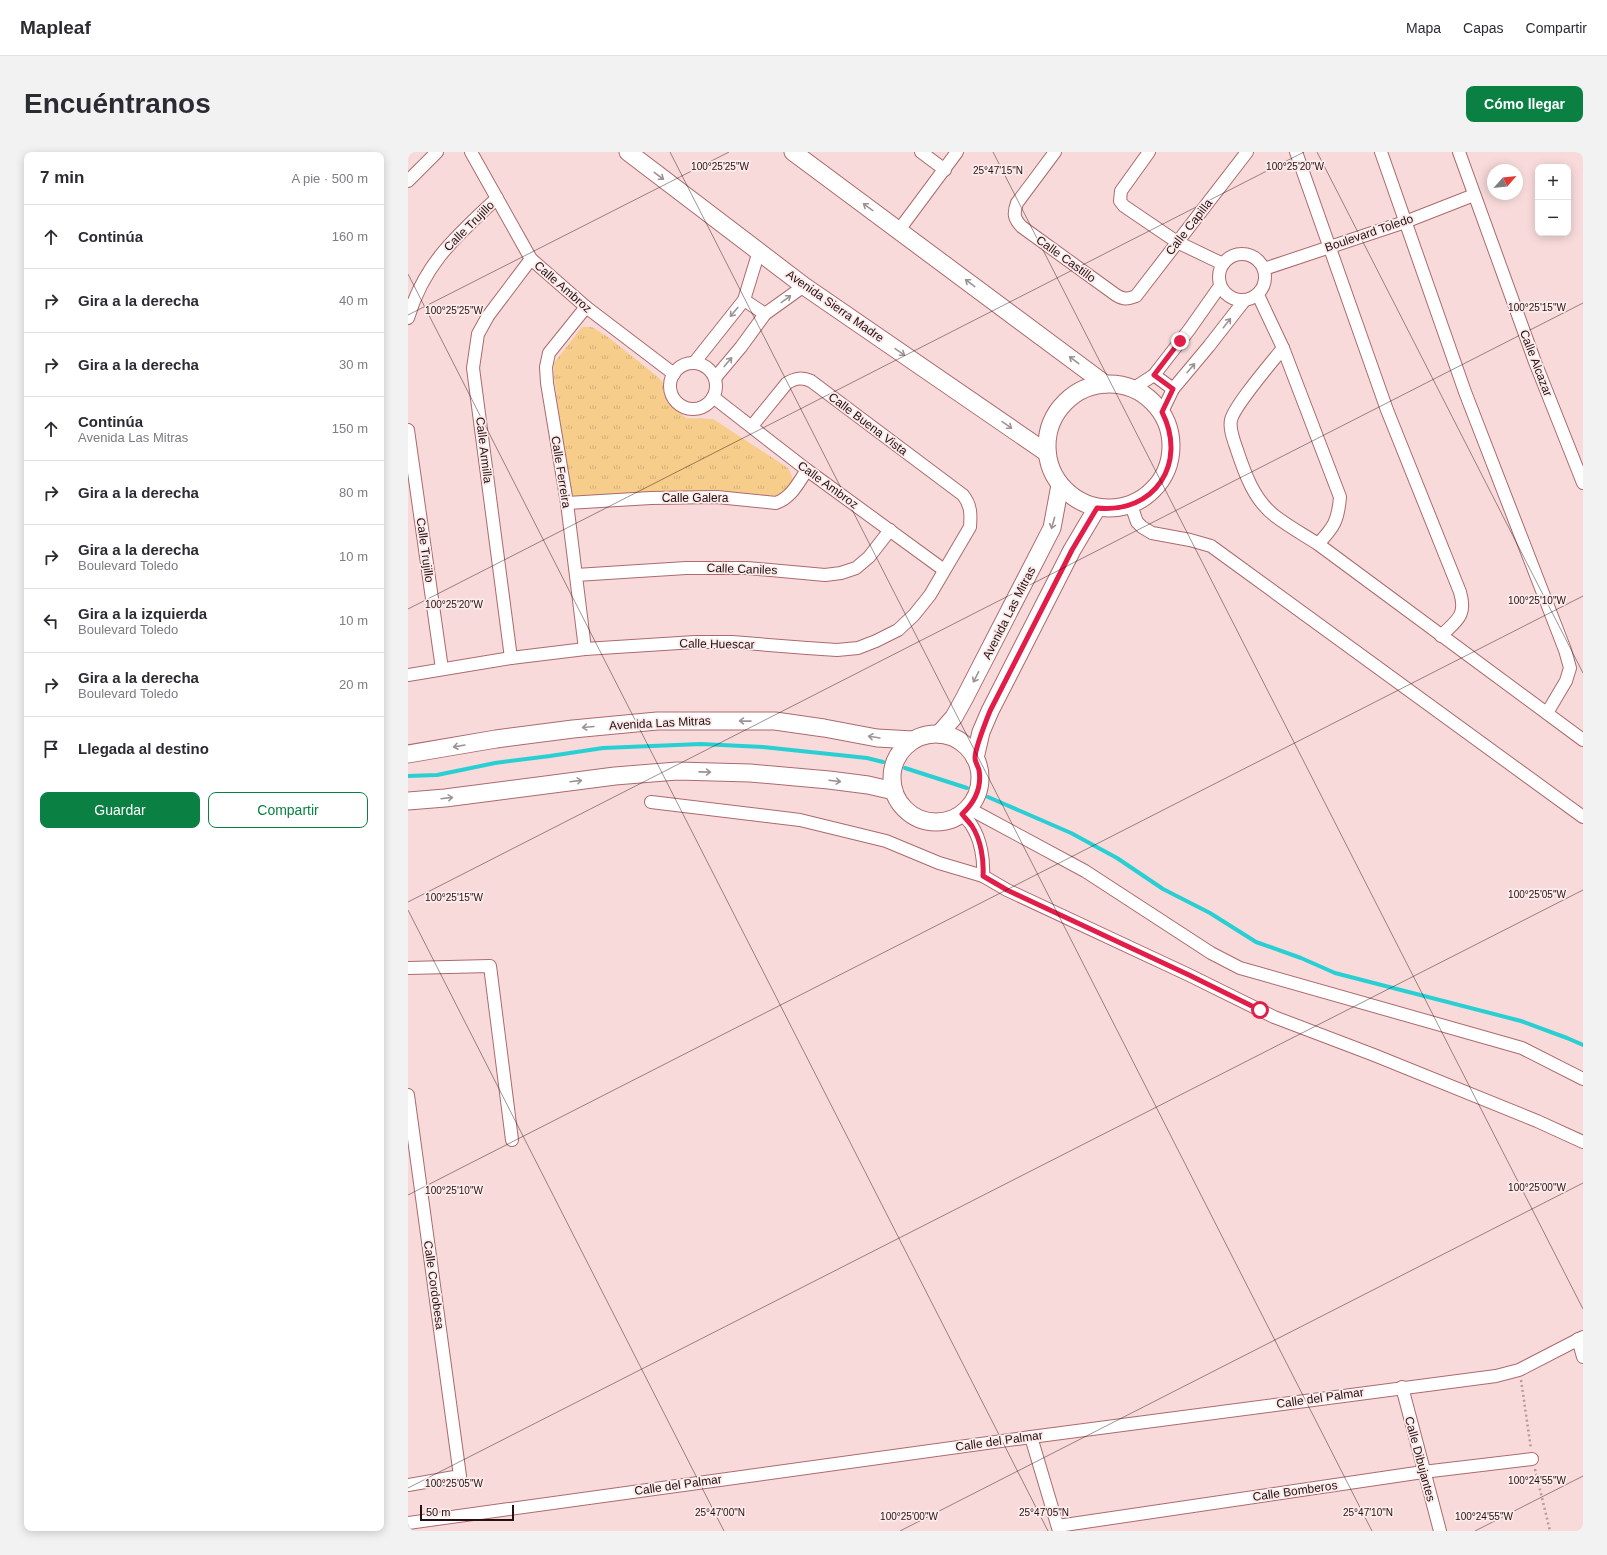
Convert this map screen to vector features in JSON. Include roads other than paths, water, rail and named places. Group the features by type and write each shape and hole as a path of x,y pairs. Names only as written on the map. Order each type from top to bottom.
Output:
{"street":[{"path":"408,181 437,152"},
{"name":"Calle Ambroz","path":"471,152 531,259 586,307 674,374"},
{"name":"Avenida Sierra Madre","path":"628,152 804,286 1047,453"},
{"path":"793,152 1105,384"},
{"path":"921,152 944,170"},
{"path":"899,230 957,152"},
{"name":"Calle Castillo","path":"1055,152 1017,203 1014,210 1016,220 1022,227 1116,295 1122,299 1128,299"},
{"path":"1149,152 1126,182 1119,196 1120,201 1124,206 1177,242 1223,264"},
{"name":"Calle Capilla","path":"1128,299 1136,296 1247,152"},
{"path":"1296,152 1328,248 1387,410 1460,592 1463,609 1461,616 1441,636"},
{"path":"1381,152 1465,392 1565,650 1570,668 1566,681 1547,713"},
{"name":"Calle Alcazar","path":"1459,152 1535,362 1583,483"},
{"name":"Boulevard Toledo","path":"1264,269 1405,222 1474,195"},
{"name":"Calle Trujillo","path":"408,318 413,301 426,275 444,249 497,198"},
{"path":"694,363 744,300 759,251"},
{"path":"1241,254 1248,255 1260,262 1264,269 1266,276 1265,283 1258,295 1252,299 1244,301 1237,300 1230,297 1220,286 1220,271 1223,264 1228,259 1241,254"},
{"name":"Calle Armilla","path":"511,658 473,368 478,334 488,316 531,259"},
{"path":"715,378 741,347 765,314 804,286"},
{"path":"1134,388 1154,375 1189,330 1220,286"},
{"path":"1258,295 1283,348 1340,497 1337,519 1331,530 1318,544"},
{"path":"744,300 765,314"},
{"path":"1162,412 1173,389 1210,346 1244,301"},
{"name":"Calle Ferreira","path":"585,649 567,503 547,383 546,367 549,353 586,307"},
{"path":"1283,348 1240,404 1231,420 1232,433 1243,468 1252,488 1262,503 1274,515 1318,544 1583,740"},
{"path":"694,363 707,367 715,378 716,391 713,397 707,404 699,408 690,408 682,405 675,399 671,391 671,382 674,374 683,366 694,363"},
{"path":"1154,375 1173,389"},
{"name":"Calle Buena Vista","path":"752,426 787,383 800,378 811,381 963,495 971,510 970,527"},
{"path":"1105,384 1114,384 1134,388 1154,402 1162,412 1167,422 1171,438 1171,455 1169,466 1164,476 1154,490 1141,500 1131,505 1114,508 1097,508 1077,500 1060,485 1052,470 1047,453 1049,430 1053,419 1059,409 1076,393 1086,388 1105,384"},
{"name":"Calle Ambroz","path":"713,397 807,470 944,570"},
{"name":"Calle Trujillo","path":"408,430 442,669"},
{"name":"Calle Galera","path":"567,503 651,498 717,497 776,502 785,500 792,494 807,470"},
{"name":"Avenida Las Mitras","path":"939,734 954,717 964,699 1052,528 1060,485"},
{"path":"1131,505 1137,522 1142,527 1152,533 1190,540 1211,546 1583,817"},
{"path":"975,758 981,732 990,711 1072,550 1097,508"},
{"name":"Calle Huescar","path":"408,675 511,658 585,649 695,642 732,642 837,650 858,648 898,630 914,615 930,594 970,527"},
{"name":"Calle Caniles","path":"576,575 686,568 747,568 825,575 841,573 856,568 864,561 890,530"},
{"name":"Avenida Las Mitras","path":"408,754 496,739 573,729 657,721 775,721 877,738 913,740"},
{"path":"939,734 956,739 970,751 975,758 979,771 980,785 975,797 965,811 950,820 937,822 919,819 903,808 894,791 892,772 899,754 913,740 926,735 939,734"},
{"path":"408,801 445,798 615,776 677,772 758,774 829,780 868,785 894,791"},
{"path":"650,802 800,820 886,841 939,863 983,876 1007,890 1189,975 1274,1017 1388,1060 1537,1121 1583,1142"},
{"path":"965,811 977,837 984,861 983,876"},
{"path":"965,811 1085,871 1211,953 1240,968 1522,1048 1583,1079"},
{"path":"408,968 490,966 512,1140"},
{"name":"Calle Cordobesa","path":"408,1095 460,1476 408,1485"},
{"path":"1580,1338 1583,1358"},
{"name":"Calle del Palmar","path":"408,1523 1031,1437 1402,1387 1496,1376 1519,1370 1580,1338"},
{"name":"Calle Dibujantes","path":"1402,1387 1423,1472 1440,1531"},
{"path":"1031,1437 1058,1528"},
{"name":"Calle Bomberos","path":"1058,1528 1423,1472 1532,1459"}],"waterway":[{"path":"408,776 437,775 495,763 603,748 701,744 763,747 867,758 883,762"},
{"path":"905,768 967,788"},
{"path":"988,797 1071,833 1117,858 1163,889 1210,913 1256,942 1301,958 1335,973 1521,1021 1583,1045"}]}
